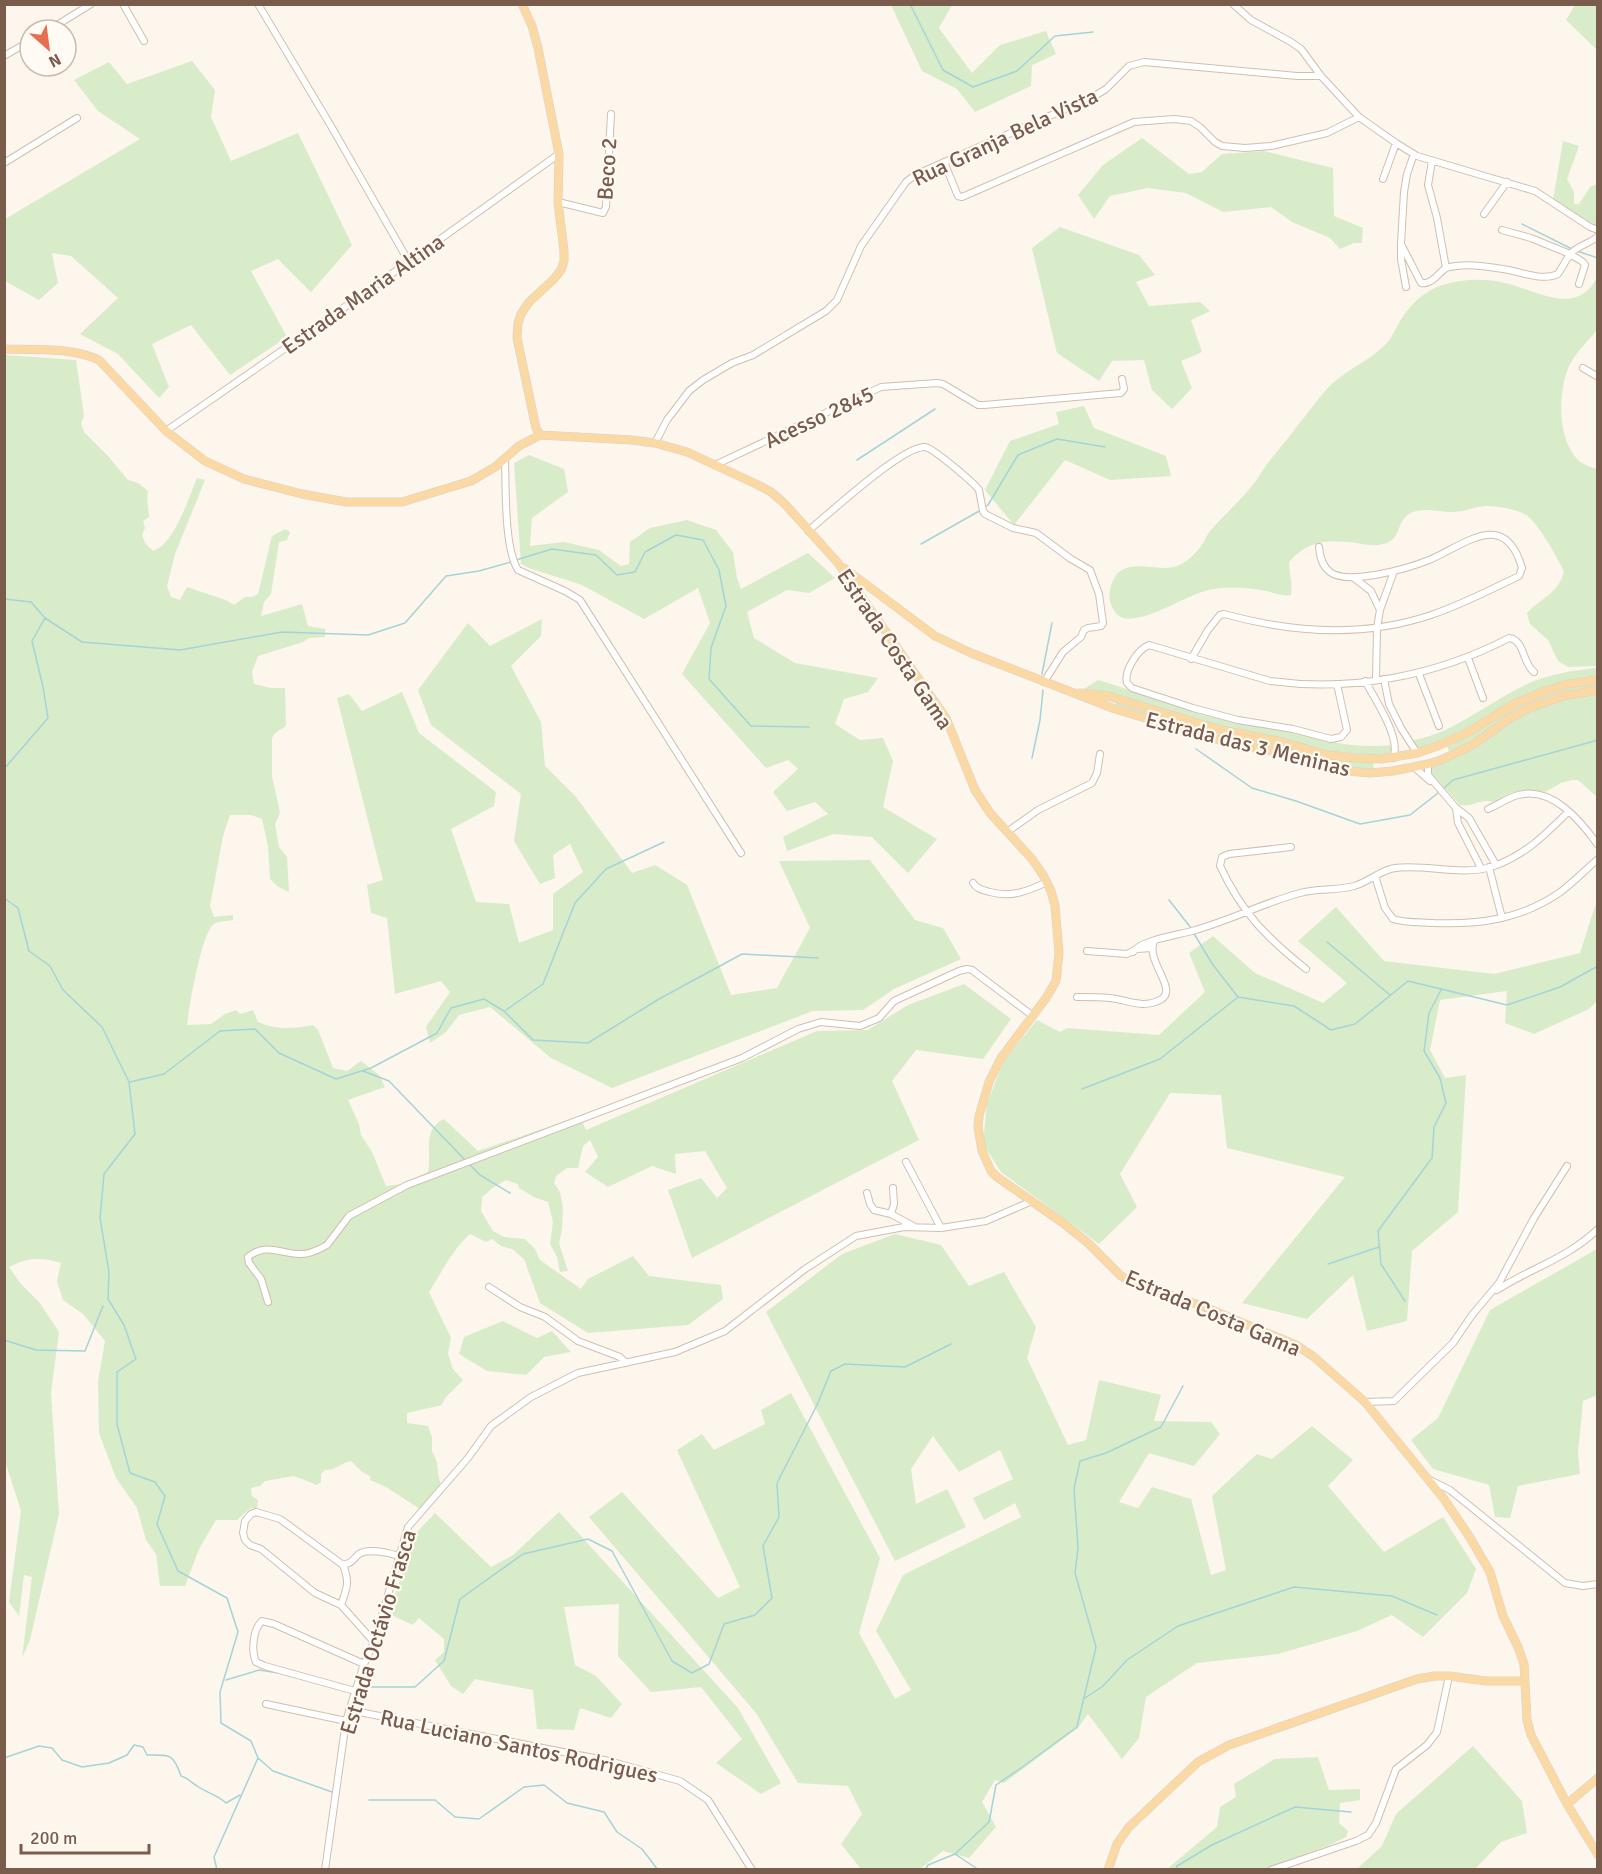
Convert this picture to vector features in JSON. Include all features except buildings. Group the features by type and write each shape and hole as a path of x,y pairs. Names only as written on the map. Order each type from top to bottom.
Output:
{"main road":[{"path":"4,349 71,352 99,360 166,431 205,461 244,479 302,494 346,502 402,502 471,481 485,474 519,446 540,435 536,428 517,338 518,323 529,302 554,279 564,261 558,202 559,154 538,48 532,26 522,4"},
{"name":"Estrada Costa Gama","path":"540,435 632,440 655,443 687,452 771,492 784,503 838,563 946,718 975,790 990,813 1032,859 1047,882 1055,906 1059,953 1056,981 1001,1058 982,1102 978,1127 982,1151 991,1171 1080,1236 1121,1276 1132,1282 1202,1306 1296,1345 1314,1357 1365,1402 1430,1480 1469,1536 1490,1572 1503,1616 1524,1664 1527,1720 1531,1735 1567,1804 1598,1855"},
{"name":"Estrada das 3 Meninas","path":"838,563 935,636 1044,682 1116,710 1236,745 1285,753 1338,770 1361,773 1383,772 1428,764 1474,744 1528,708 1563,696 1598,690"},
{"path":"859,595 871,588"},
{"name":"Estrada das 3 Meninas","path":"1064,690 1108,696 1217,729 1282,742 1328,755 1381,759 1417,753 1440,745 1467,733 1524,699 1556,687 1598,680"},
{"path":"1440,745 1445,752 1441,760"},
{"path":"1381,759 1377,764 1383,772"},
{"path":"1108,1869 1117,1844 1129,1827 1198,1762 1229,1745 1417,1679 1449,1676 1485,1681 1525,1681"},
{"path":"1567,1804 1598,1778"}],"street":[{"path":"68,18 91,4"},
{"path":"123,4 144,41"},
{"path":"258,4 410,262"},
{"path":"1233,4 1251,20 1301,49 1321,76 1359,117 1396,143 1414,154 1535,191 1598,230"},
{"path":"4,56 18,48"},
{"name":"Rua Granja Bela Vista","path":"655,443 667,420 689,391 703,380 732,363 753,355 826,311 837,300 861,246 906,182 915,175 1093,97 1106,89 1135,63 1158,62 1321,76"},
{"name":"Beco 2","path":"558,202 603,213 606,207 610,114"},
{"path":"944,162 958,196 962,197 1134,122 1174,119 1191,122 1222,146 1245,148 1271,146 1327,133 1359,117"},
{"path":"4,163 77,118"},
{"path":"1383,179 1396,143"},
{"name":"Estrada Maria Altina","path":"166,431 410,262 559,154"},
{"path":"1406,286 1401,259 1404,192 1414,154"},
{"path":"1432,160 1428,185 1437,218 1446,268"},
{"path":"1484,214 1508,182"},
{"path":"1502,230 1531,238 1570,254 1585,265 1579,284"},
{"path":"1401,244 1421,283 1425,284 1446,268 1479,266 1548,277 1558,274 1570,254 1580,245 1598,236"},
{"path":"1583,368 1598,377"},
{"name":"Acesso 2845","path":"715,465 881,387 943,384 972,402 984,405 1121,393 1124,389 1122,379"},
{"path":"808,531 895,460 920,447 931,449 980,490 985,514 1013,528 1036,533 1071,559 1086,566 1093,574 1099,594 1103,623 1101,626 1084,630 1081,637 1063,652 1044,682"},
{"path":"505,459 509,542 515,565 518,570 580,600 741,853"},
{"path":"1191,659 1217,617 1224,614 1300,630 1377,628 1429,616 1456,605 1519,576 1522,568 1511,544 1499,536 1481,536 1430,560 1394,571 1353,577 1342,577 1331,572 1321,560 1319,547"},
{"path":"1376,680 1377,628 1380,610 1394,571"},
{"path":"1353,577 1371,591 1380,610"},
{"path":"1337,684 1347,729 1341,737 1331,739 1293,729 1220,716 1132,688 1127,683 1126,675 1141,649 1152,645 1191,659 1270,681 1337,684 1419,674 1468,658 1509,638 1519,643 1528,667 1534,672"},
{"path":"1468,658 1484,698"},
{"path":"1419,674 1439,726"},
{"path":"1384,679 1389,704 1417,753"},
{"path":"1365,681 1391,732 1395,748 1393,758"},
{"path":"1391,732 1401,728"},
{"path":"1007,832 1038,810 1092,783 1097,773 1100,754"},
{"path":"1428,764 1428,775 1456,808 1469,818 1496,865"},
{"path":"1414,767 1434,783"},
{"path":"1488,809 1516,795 1531,794 1553,800 1568,812 1598,845"},
{"path":"1456,808 1458,823 1481,868"},
{"path":"1133,952 1137,947 1213,926 1245,911 1309,891 1348,888 1367,881 1381,872 1396,868 1467,870 1496,865 1532,846 1568,812"},
{"path":"1462,830 1473,824"},
{"path":"1291,847 1228,854 1222,857 1220,866 1245,911 1274,943 1306,969"},
{"path":"1375,876 1385,908 1393,919 1466,924 1502,918 1526,910 1550,898 1598,859"},
{"path":"1489,867 1502,918"},
{"path":"973,883 978,888 1000,895 1009,895 1047,882"},
{"path":"1077,997 1112,998 1142,1005 1163,999 1167,988 1153,958 1151,948 1154,941"},
{"path":"1087,951 1127,954 1140,948 1151,948"},
{"path":"268,1302 261,1279 248,1261 248,1257 252,1254 274,1248 301,1254 322,1248 327,1245 349,1216 407,1185 742,1058 798,1029 820,1022 860,1026 879,1018 894,1001 963,969 972,970 1033,1016"},
{"path":"906,1162 941,1228"},
{"path":"1365,1402 1389,1403 1399,1398 1453,1343 1472,1315 1499,1283 1528,1227 1567,1166"},
{"path":"891,1214 894,1204 893,1188"},
{"path":"867,1193 872,1209 891,1214 916,1227"},
{"path":"1014,1209 1023,1195"},
{"name":"Estrada Octávio Frasca","path":"325,1869 346,1721 364,1664 374,1642 408,1527 468,1458 491,1426 531,1397 578,1373 675,1352 725,1331 805,1269 856,1236 904,1227 941,1228 986,1221 1032,1202"},
{"path":"1491,1293 1510,1281 1563,1256 1582,1244 1598,1229"},
{"path":"489,1287 520,1307 545,1317 578,1341 620,1357 626,1363"},
{"path":"1430,1480 1450,1490 1565,1583 1583,1586 1598,1584"},
{"path":"341,1605 348,1586 343,1565 280,1519 256,1512 245,1521 243,1533 250,1545 261,1549 315,1593 341,1605 374,1642"},
{"path":"343,1565 352,1563 358,1555 366,1551 399,1556"},
{"path":"355,1691 256,1662 253,1649 257,1626 262,1621 274,1624 364,1664"},
{"path":"1271,1869 1368,1835 1376,1823 1396,1769 1427,1745 1437,1732 1449,1676"},
{"path":"266,1704 346,1721"},
{"name":"Rua Luciano Santos Rodrigues","path":"349,1710 609,1761 680,1781 708,1800 752,1869"}],"green space":[{"path":"891,5 952,5 939,28 972,73 1000,45 1046,31 1056,54 1032,65 1031,86 975,112 957,89 922,71"},
{"path":"1575,5 1597,5 1597,50 1566,20"},
{"path":"192,61 215,90 211,117 231,161 298,133 352,245 311,292 278,259 251,271 287,337 230,375 191,325 152,344 169,387 159,398 118,354 80,334 118,298 71,256 52,253 58,283 39,300 5,281 5,219 140,139 98,111 74,80 109,62 127,84"},
{"path":"1142,138 1189,174 1202,172 1222,154 1264,151 1333,168 1334,216 1363,228 1362,243 1354,243 1340,249 1330,238 1292,222 1271,207 1223,212 1186,193 1148,188 1110,196 1094,219 1078,195 1103,165"},
{"path":"1563,141 1579,146 1567,179 1574,192 1574,204 1579,204 1590,187 1597,184 1597,228 1553,200"},
{"path":"1060,227 1139,255 1155,275 1136,282 1149,306 1200,302 1210,311 1191,320 1202,352 1181,361 1192,388 1172,409 1152,390 1144,360 1112,361 1099,381 1057,353 1032,248"},
{"path":"1597,277 1597,330 1569,366 1563,388 1561,414 1570,450 1579,461 1597,469 1597,666 1568,667 1558,661 1548,640 1530,624 1527,613 1553,591 1564,572 1547,541 1531,519 1506,508 1482,506 1454,512 1425,510 1414,512 1404,518 1396,536 1387,543 1370,545 1328,541 1311,545 1289,562 1291,595 1246,588 1224,588 1193,595 1144,616 1122,617 1115,612 1109,596 1116,576 1129,567 1174,567 1191,557 1211,530 1242,498 1326,390 1384,346 1407,311 1426,293 1454,282 1485,280 1567,299 1579,296 1589,289"},
{"path":"5,355 76,360 84,415 81,424 84,432 128,480 138,483 148,491 149,517 143,521 145,528 142,535 145,543 153,551 168,540 185,508 197,478 205,480 175,554 167,586 171,597 180,600 187,587 226,600 234,605 245,597 258,594 272,536 285,529 290,532 287,540 279,542 271,594 264,602 261,616 302,604 308,626 325,629 325,637 309,638 258,656 252,672 254,684 285,688 286,726 275,733 272,738 272,776 280,813 275,824 279,847 287,857 289,892 277,886 270,879 268,846 262,819 251,815 230,815 223,836 210,906 214,917 233,915 233,920 216,923 209,930 196,972 187,1025 211,1024 225,1014 236,1010 240,1014 253,1010 258,1022 278,1028 313,1025 318,1030 333,1068 347,1071 361,1061 379,1075 385,1087 348,1100 359,1124 361,1135 372,1152 386,1186 403,1184 428,1172 430,1135 437,1123 444,1119 478,1151 580,1116 586,1130 817,1031 868,1030 908,1005 964,984 1011,1019 983,1059 916,1050 892,1081 919,1140 692,1258 668,1190 701,1178 717,1198 727,1188 705,1151 675,1154 676,1174 652,1166 608,1187 585,1172 598,1157 590,1140 583,1146 578,1168 567,1168 556,1176 554,1183 560,1192 563,1208 559,1243 568,1271 560,1272 557,1257 550,1244 553,1222 548,1202 534,1197 519,1188 518,1184 506,1180 494,1187 482,1197 481,1211 493,1231 504,1237 525,1239 535,1249 540,1260 581,1289 588,1279 633,1256 649,1276 721,1285 723,1299 688,1325 588,1333 540,1303 524,1259 512,1249 501,1246 492,1239 486,1242 470,1234 453,1254 429,1292 451,1338 448,1354 453,1369 463,1380 445,1398 442,1405 407,1413 407,1423 428,1426 441,1485 420,1509 386,1487 370,1480 370,1476 362,1472 351,1461 325,1470 321,1474 321,1482 317,1485 294,1476 265,1481 260,1486 251,1488 252,1496 258,1500 257,1508 251,1508 237,1520 216,1520 199,1549 185,1586 160,1586 156,1554 146,1540 137,1508 116,1478 99,1433 98,1381 105,1341 83,1314 63,1300 57,1281 61,1263 35,1259 22,1261 9,1267 20,1283 39,1302 59,1332 51,1393 59,1514 30,1640 22,1658 32,1577 24,1575 19,1616 9,1602 21,1511 5,1461"},
{"path":"1084,406 1094,428 1166,456 1171,476 1110,480 1065,460 1014,525 985,490 1010,441 1059,424 1056,412"},
{"path":"529,455 564,469 568,492 532,518 530,546 564,542 599,550 621,566 629,564 630,542 650,528 687,520 716,530 733,552 741,589 808,553 835,578 809,593 787,590 747,612 754,638 795,663 878,678 868,692 844,699 835,724 860,740 883,738 893,761 883,807 937,839 908,873 872,837 833,834 787,851 783,837 828,814 815,802 787,811 773,792 798,769 788,760 766,768 682,674 710,623 698,588 644,619 582,585 521,564 514,463"},
{"path":"542,619 541,636 511,666 541,722 545,766 576,797 632,873 655,865 687,885 731,995 777,988 810,928 779,861 870,860 915,920 943,928 961,959 894,989 863,1010 813,1011 612,1088 551,1058 490,1007 459,1015 446,1032 430,1043 426,1027 450,992 441,981 395,994 387,918 371,913 367,885 383,880 337,698 349,694 362,711 402,692 419,733 496,792 494,806 451,829 476,902 509,904 519,943 553,930 553,894 583,872 570,844 553,855 555,878 540,884 514,841 521,794 431,725 418,690 468,623 490,646"},
{"path":"1597,668 1597,678 1560,684 1467,731 1420,749 1412,741 1443,731 1529,683 1563,673"},
{"path":"1098,680 1183,709 1221,719 1341,744 1392,745 1393,751 1387,756 1343,754 1243,734 1082,690"},
{"path":"1597,682 1597,688 1556,696 1481,737 1449,751 1447,746 1511,708 1554,690"},
{"path":"1597,692 1597,797 1578,780 1572,780 1545,792 1523,790 1510,793 1493,802 1484,801 1460,805 1433,775 1430,776 1428,768 1516,717 1557,700"},
{"path":"1116,702 1237,737 1278,743 1373,763 1374,770 1350,769 1243,744 1118,707 1115,705"},
{"path":"1597,905 1597,1001 1589,1009 1534,1034 1505,1023 1507,991 1440,1000 1430,1050 1445,1078 1466,1075 1458,1212 1412,1251 1407,1321 1367,1331 1353,1275 1307,1319 1242,1303 1345,1177 1227,1148 1221,1095 1170,1093 1120,1174 1137,1207 1099,1244 1001,1172 983,1144 987,1103 1004,1061 1037,1020 1060,1032 1067,1028 1159,1035 1205,992 1189,953 1213,936 1255,973 1323,1003 1347,983 1298,941 1336,907 1384,961 1494,974 1580,953"},
{"path":"895,1234 941,1245 969,1286 1004,1272 1036,1327 1027,1358 1068,1445 1086,1440 1099,1380 1161,1395 1154,1421 1211,1422 1220,1434 1194,1466 1149,1453 1119,1502 1138,1508 1152,1487 1191,1499 1211,1575 1226,1570 1212,1496 1257,1454 1272,1459 1312,1426 1353,1460 1328,1486 1384,1552 1443,1517 1476,1569 1467,1593 1423,1637 1392,1615 1357,1631 1278,1654 1197,1663 1146,1697 1139,1738 1122,1759 1088,1714 1078,1728 1004,1783 995,1780 982,1802 996,1827 969,1858 943,1851 920,1869 861,1869 841,1844 862,1814 848,1786 798,1783 756,1713 589,1517 622,1492 718,1598 740,1587 677,1450 702,1434 714,1450 765,1424 761,1410 791,1393 880,1558 859,1633 895,1699 911,1690 876,1631 903,1575 1021,1517 1015,1503 984,1520 973,1498 1013,1479 1000,1450 959,1472 933,1436 911,1469 916,1504 947,1489 966,1527 895,1561 766,1312 842,1254"},
{"path":"1597,1249 1597,1395 1583,1401 1578,1453 1580,1474 1518,1486 1510,1518 1495,1517 1489,1485 1433,1469 1411,1440 1438,1418 1490,1310"},
{"path":"503,1321 537,1338 552,1331 571,1352 544,1357 526,1375 487,1371 459,1354 464,1337"},
{"path":"559,1512 738,1708 781,1783 761,1794 716,1763 742,1739 701,1687 651,1692 618,1656 619,1604 564,1607 575,1665 596,1676 622,1704 611,1718 580,1708 574,1730 537,1729 533,1690 475,1679 463,1694 451,1686 435,1660 444,1652 444,1639 419,1618 413,1625 389,1614 414,1535 435,1513 491,1567 513,1555"},
{"path":"1473,1746 1522,1801 1527,1833 1501,1842 1475,1869 1357,1869 1382,1846 1396,1814"},
{"path":"1318,1757 1329,1790 1360,1789 1360,1800 1340,1803 1339,1823 1348,1831 1346,1837 1263,1869 1167,1869 1217,1827 1220,1807 1236,1797 1234,1784 1275,1759"}],"waterway":[{"path":"910,4 943,70 973,87 1017,71 1055,36 1093,32"},
{"path":"1522,224 1572,249"},
{"path":"1577,251 1598,258"},
{"path":"857,460 935,409"},
{"path":"985,507 1018,455 1057,439 1105,447"},
{"path":"921,544 981,510"},
{"path":"516,560 552,549 596,555 617,575 635,572 645,552 676,535 703,540 719,570 726,606 711,648 709,679 751,726 809,727"},
{"path":"45,618 82,642 180,650 282,632 368,635 405,623 446,576 479,571 511,562"},
{"path":"4,599 31,602 45,618 32,641 48,718 4,769"},
{"path":"1042,674 1052,623"},
{"path":"1032,758 1040,720 1043,690"},
{"path":"1442,790 1453,780 1598,740"},
{"path":"1196,749 1252,788 1360,824 1410,815 1438,793"},
{"path":"506,1010 543,984 575,903 606,869 664,842"},
{"path":"4,898 18,908 29,951 50,966 63,990 102,1027 129,1082 135,1134 104,1174 100,1218 109,1272 108,1299 124,1325 136,1359 117,1372 117,1424 130,1473 155,1482 165,1496 157,1524 178,1571 227,1598 238,1632 220,1692 221,1723 251,1741 258,1758 214,1857 217,1870"},
{"path":"1169,900 1191,928"},
{"path":"1193,932 1213,965 1238,997"},
{"path":"1327,942 1390,995"},
{"path":"130,1082 164,1074 220,1031 255,1029 279,1053 336,1079 371,1068 437,1033 451,1008 484,999 504,1011 533,1040 588,1043 659,999 742,954 818,958"},
{"path":"1082,1089 1160,1059 1238,997 1294,1006 1331,1030 1355,1024 1408,981 1507,1005 1560,987 1598,966"},
{"path":"1405,1301 1381,1264 1378,1231 1432,1158 1434,1127 1446,1103 1440,1078 1424,1051 1429,1013 1441,990"},
{"path":"363,1071 389,1081 466,1161"},
{"path":"469,1164 480,1175 510,1193"},
{"path":"1328,1264 1379,1247"},
{"path":"4,1340 36,1350 85,1351 103,1306"},
{"path":"360,1687 415,1687 444,1661 460,1599 523,1554 588,1539 612,1551 672,1661 692,1673 709,1664 724,1624 755,1615 772,1598 763,1546 779,1517 777,1483 817,1405 831,1371 845,1364 905,1367 951,1344"},
{"path":"925,1870 928,1865 955,1854 989,1822 996,1785 1077,1727 1096,1647 1075,1573 1078,1548 1074,1489 1080,1461 1106,1453 1161,1427 1183,1386"},
{"path":"1085,1698 1103,1686 1127,1660 1178,1626 1294,1587 1392,1596 1437,1615"},
{"path":"226,1680 259,1670 279,1673"},
{"path":"4,1758 39,1746 52,1748 62,1760 82,1767 109,1763 127,1755 134,1745 143,1747 147,1755 170,1757 176,1763 181,1776 226,1803 240,1795"},
{"path":"258,1758 273,1771 332,1792"},
{"path":"369,1800 435,1800 455,1817 479,1819 524,1787 544,1785 567,1803 604,1812 617,1832 642,1849 658,1870"},
{"path":"1176,1870 1177,1866 1212,1845 1295,1807 1351,1812"},
{"path":"955,1854 979,1870"}]}
